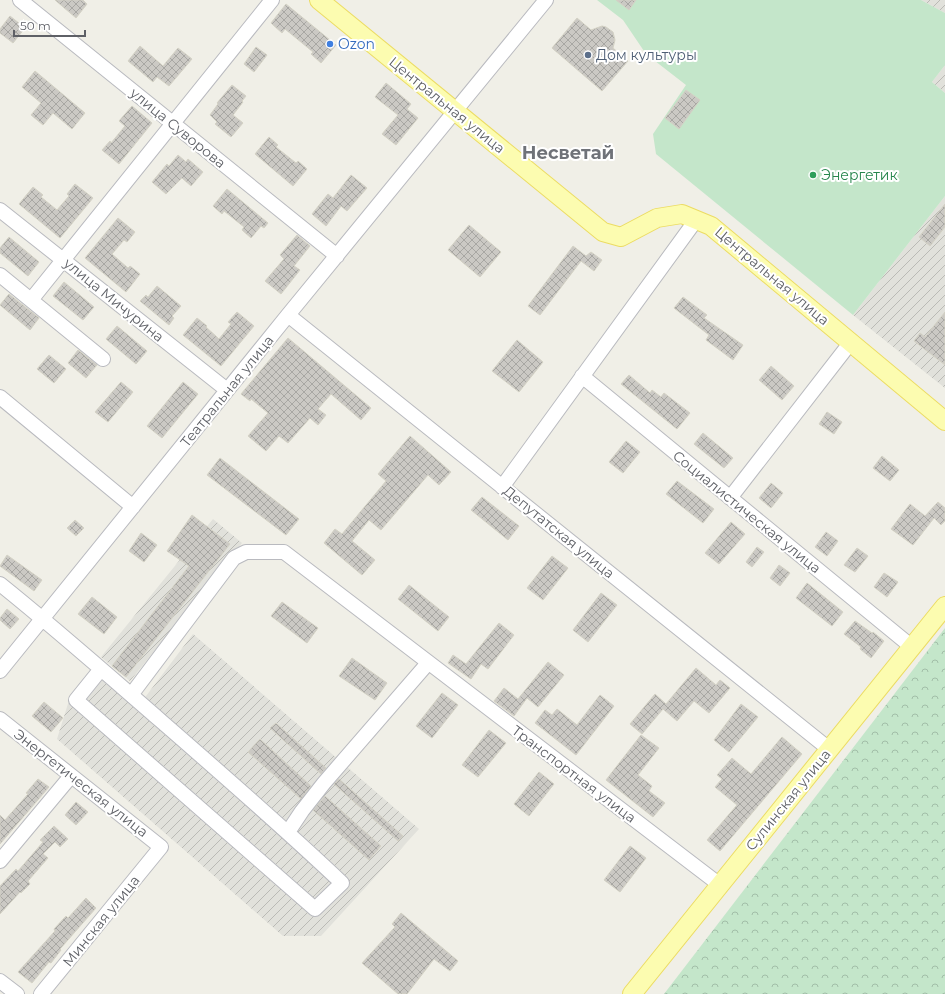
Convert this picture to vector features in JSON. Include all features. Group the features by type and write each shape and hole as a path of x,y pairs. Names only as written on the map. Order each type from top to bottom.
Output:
{"main road":[{"name":"Центральная улица","path":"318,0 603,232 621,237 657,218 682,214 711,226 945,421"},
{"name":"Сулинская улица","path":"632,994 945,606"}],"street":[{"name":"улица Суворова","path":"20,0 336,256"},
{"path":"31,300 272,0"},
{"name":"Театральная улица","path":"0,671 336,256 546,0"},
{"name":"улица Мичурина","path":"0,210 64,259 227,390"},
{"path":"502,487 696,220"},
{"path":"0,275 103,359"},
{"name":"Депутатская улица","path":"288,315 829,749"},
{"path":"730,498 850,342"},
{"name":"Социалистическая улица","path":"582,376 912,647"},
{"path":"0,397 133,507"},
{"name":"Транспортная улица","path":"130,695 234,558 246,552 284,552 720,885"},
{"path":"0,584 43,618 288,832 342,882 315,909 76,700 101,669"},
{"path":"288,832 324,783 428,663"},
{"name":"Энергетическая улица","path":"0,719 70,776 162,847"},
{"path":"0,861 70,776"},
{"name":"Минская улица","path":"41,994 162,847"},
{"path":"0,981 17,994"}],"shaded area":[{"path":"921,0 945,0 945,13"},
{"path":"945,65 945,93 932,82"},
{"path":"945,196 945,388 853,315"},
{"path":"213,519 242,543 130,681 101,657"},
{"path":"193,634 419,829 321,936 283,936 57,739 71,694 92,668 137,708"}],"green space":[{"name":"Энергетик","path":"597,0 921,0 945,13 945,65 932,82 945,93 945,196 853,315 656,154 653,134 686,85 646,54 623,20"},
{"path":"945,628 945,994 664,994"}],"building":[{"path":"55,0 83,0 87,4 76,18"},
{"path":"616,0 636,0 629,10"},
{"path":"286,4 336,45 321,63 311,54 313,52 285,29 282,33 271,23"},
{"path":"10,16 25,28 13,43 0,33 0,29"},
{"name":"Дом культуры","path":"577,18 591,30 602,26 613,32 615,40 613,48 628,61 602,91 552,48"},
{"path":"140,46 163,66 178,48 192,59 169,86 157,77 153,82 128,61"},
{"path":"256,47 267,55 254,72 244,64"},
{"path":"35,71 85,113 72,129 53,113 43,125 31,115 41,103 22,87"},
{"path":"386,83 411,104 407,109 418,118 396,145 382,134 398,115 375,97"},
{"path":"232,85 246,96 233,115 243,123 231,137 215,124 217,122 210,115 218,104 217,103"},
{"path":"686,90 700,100 679,129 665,118"},
{"path":"132,106 152,123 119,164 102,150 110,141 111,143 125,126 119,121"},
{"path":"269,137 278,145 276,147 296,163 298,161 307,169 293,186 255,154"},
{"path":"178,155 186,162 188,159 203,172 191,186 182,178 166,194 152,182 167,164 169,166"},
{"path":"351,175 367,188 347,211 341,206 326,226 312,214 328,194 333,198"},
{"path":"75,184 93,198 60,238 19,204 33,187 43,195 41,197 57,210 69,196 67,194"},
{"path":"227,189 268,223 264,228 261,226 251,238 242,230 244,227 224,211 222,214 213,206"},
{"path":"945,204 945,227 930,246 919,237"},
{"path":"118,218 135,232 127,242 124,240 112,254 128,268 130,266 140,274 126,292 85,258"},
{"path":"469,225 501,252 480,277 448,250"},
{"path":"297,235 310,246 294,266 300,270 281,294 265,281 284,259 280,255"},
{"path":"9,237 39,262 28,276 0,253 0,248"},
{"path":"573,246 586,256 591,252 602,260 594,271 581,261 540,315 528,306"},
{"path":"64,282 94,307 83,320 53,296"},
{"path":"157,286 181,306 172,316 174,318 169,325 140,301 146,295 148,297"},
{"path":"9,294 39,318 30,330 0,305"},
{"path":"683,297 707,315 704,318 743,345 733,360 706,340 709,335 674,308"},
{"path":"237,312 254,326 221,366 183,335 197,318 219,339 231,324 228,322"},
{"path":"945,312 945,365 914,341 920,333 925,337"},
{"path":"117,326 147,351 136,364 106,339"},
{"path":"288,338 371,408 361,420 331,394 318,409 326,415 318,425 310,418 288,443 279,436 266,451 248,436 268,413 251,399 250,401 241,394"},
{"path":"517,340 543,362 519,392 492,371"},
{"path":"78,350 97,365 86,378 68,363"},
{"path":"49,355 66,369 54,383 37,369"},
{"path":"771,366 794,386 782,400 759,380"},
{"path":"629,375 650,393 652,390 661,397 664,393 690,413 677,429 621,384"},
{"path":"121,382 133,392 108,422 95,412"},
{"path":"183,382 198,394 162,438 147,426"},
{"path":"827,412 842,422 834,434 819,424"},
{"path":"703,433 733,458 724,468 694,444"},
{"path":"410,436 451,472 439,485 428,475 381,530 369,520 352,541 375,560 362,575 324,543 335,529 342,534 386,481 378,474"},
{"path":"626,441 640,452 623,473 609,462"},
{"path":"882,456 899,470 890,481 873,468"},
{"path":"220,458 299,519 286,535 207,475"},
{"path":"677,481 714,509 703,523 666,494"},
{"path":"771,483 783,493 771,508 759,498"},
{"path":"482,497 519,526 508,540 471,510"},
{"path":"938,502 945,508 945,521 941,525 934,518 913,545 891,529 910,504 925,516"},
{"path":"192,515 230,544 126,677 112,666 189,566 167,551"},
{"path":"75,520 84,528 76,536 67,528"},
{"path":"731,522 745,534 719,564 705,553"},
{"path":"826,532 838,541 827,556 815,547"},
{"path":"141,533 157,545 144,562 129,551"},
{"path":"757,547 764,552 752,567 746,562"},
{"path":"857,548 868,556 855,572 844,565"},
{"path":"7,555 42,580 34,591 0,566"},
{"path":"552,556 568,568 543,600 527,588"},
{"path":"779,565 790,573 780,586 770,578"},
{"path":"884,573 898,582 887,597 874,587"},
{"path":"807,583 843,612 832,626 796,598"},
{"path":"409,585 449,617 438,631 398,599"},
{"path":"601,593 617,605 588,642 573,630"},
{"path":"92,597 117,617 104,634 78,614"},
{"path":"282,602 318,628 307,643 271,616"},
{"path":"7,609 19,619 10,629 0,620"},
{"path":"855,621 884,641 871,658 860,649 861,647 844,634"},
{"path":"499,623 514,635 488,669 481,664 471,679 448,663 453,655 466,664"},
{"path":"352,658 387,683 375,700 339,676"},
{"path":"548,662 564,675 538,707 527,698 514,716 494,701 504,688 518,699"},
{"path":"696,668 716,685 720,680 730,688 709,713 694,701 677,721 663,709 642,734 630,724 655,694 666,704"},
{"path":"442,693 458,705 432,738 416,726"},
{"path":"600,695 614,706 576,755 535,723 545,710 552,715 557,709 577,725"},
{"path":"44,702 63,718 51,732 32,716"},
{"path":"741,704 758,717 729,752 714,740"},
{"path":"276,723 326,768 321,774 270,728"},
{"path":"489,730 506,743 478,777 462,765"},
{"path":"641,735 659,748 638,775 652,786 649,791 665,803 653,817 606,780"},
{"path":"782,737 802,754 720,851 707,840 737,805 715,787 722,779 717,775 732,758 751,774"},
{"path":"260,739 311,786 301,799 248,752"},
{"path":"539,772 554,784 529,816 514,804"},
{"path":"38,779 49,787 0,844 0,815 5,820 28,794 26,793"},
{"path":"339,779 403,836 398,841 334,784"},
{"path":"325,796 381,846 369,860 313,810"},
{"path":"76,802 88,812 76,825 65,815"},
{"path":"54,826 68,839 60,847 55,842 43,854 48,858 28,881 30,884 21,893 20,892 0,914 0,886 16,869 18,871 43,842 40,840"},
{"path":"630,846 646,858 620,892 604,880"},
{"path":"86,898 96,908 60,949 61,950 51,963 49,962 32,983 18,972 55,931 54,929 66,916 68,918"},
{"path":"401,913 458,961 450,971 434,959 407,994 398,994 362,963 395,927 392,924"}],"place":[{"name":"Ozon","path":"330,44"},
{"name":"Дом культуры","path":"588,55"},
{"name":"Энергетик","path":"813,175"}],"district":[{"name":"Несветай","path":"568,153"}]}
